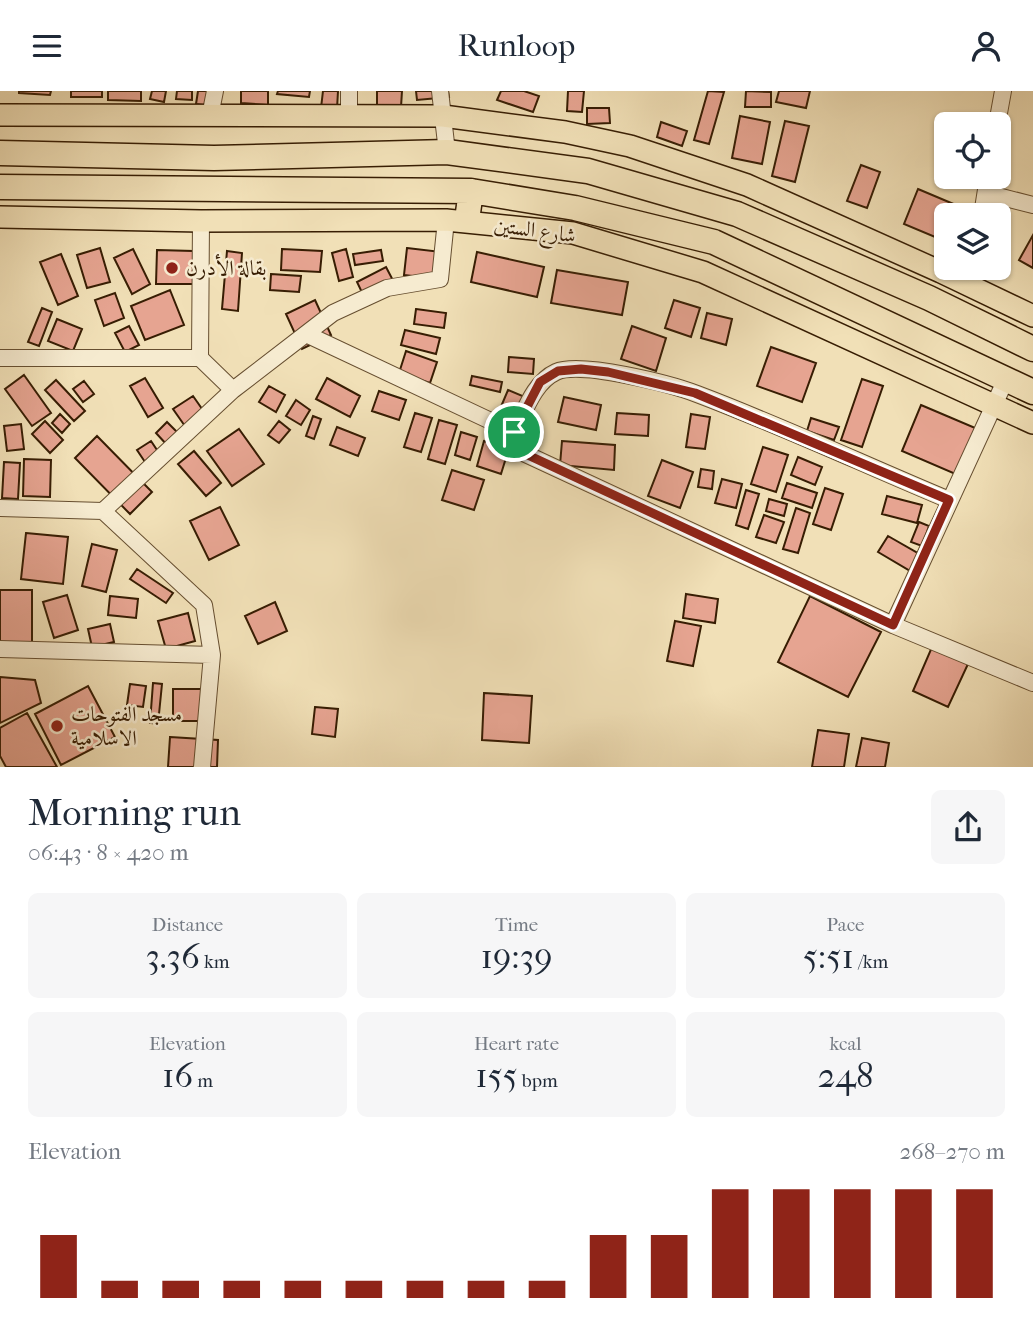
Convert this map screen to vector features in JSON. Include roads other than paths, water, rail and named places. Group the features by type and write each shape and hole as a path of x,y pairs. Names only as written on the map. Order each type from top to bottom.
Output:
{"highway":[{"path":"0,153 214,159 447,152 588,171 737,214 929,297 1033,349"},
{"name":"شارع الستين","path":"0,187 471,191 575,208 714,242 1033,392"},
{"path":"456,220 471,191"}],"main road":[{"path":"0,115 443,116 565,132 631,146 747,185 934,262"},
{"name":"شارع الستين","path":"0,218 201,221 456,220 573,233 703,272 1033,423"},
{"path":"976,280 1033,316"}],"street":[{"path":"210,116 215,91"},
{"path":"349,91 349,117"},
{"path":"440,91 447,152"},
{"path":"999,112 1003,91"},
{"path":"996,189 1033,205"},
{"path":"103,511 233,390 333,313 387,288 440,279 456,220"},
{"path":"200,358 201,221"},
{"path":"306,334 514,432"},
{"path":"0,358 200,358 233,390"},
{"path":"949,500 695,393 608,372 581,369 558,371 540,382 514,432 517,450 893,625 1033,683"},
{"path":"893,625 1006,379"},
{"path":"0,508 103,511 204,605 212,655 202,767"},
{"path":"0,649 212,655"}],"place":[{"name":"بقالة الأدرن","path":"172,268"},
{"name":"مسجد الفتوحات الاسلامية","path":"57,726"}]}
